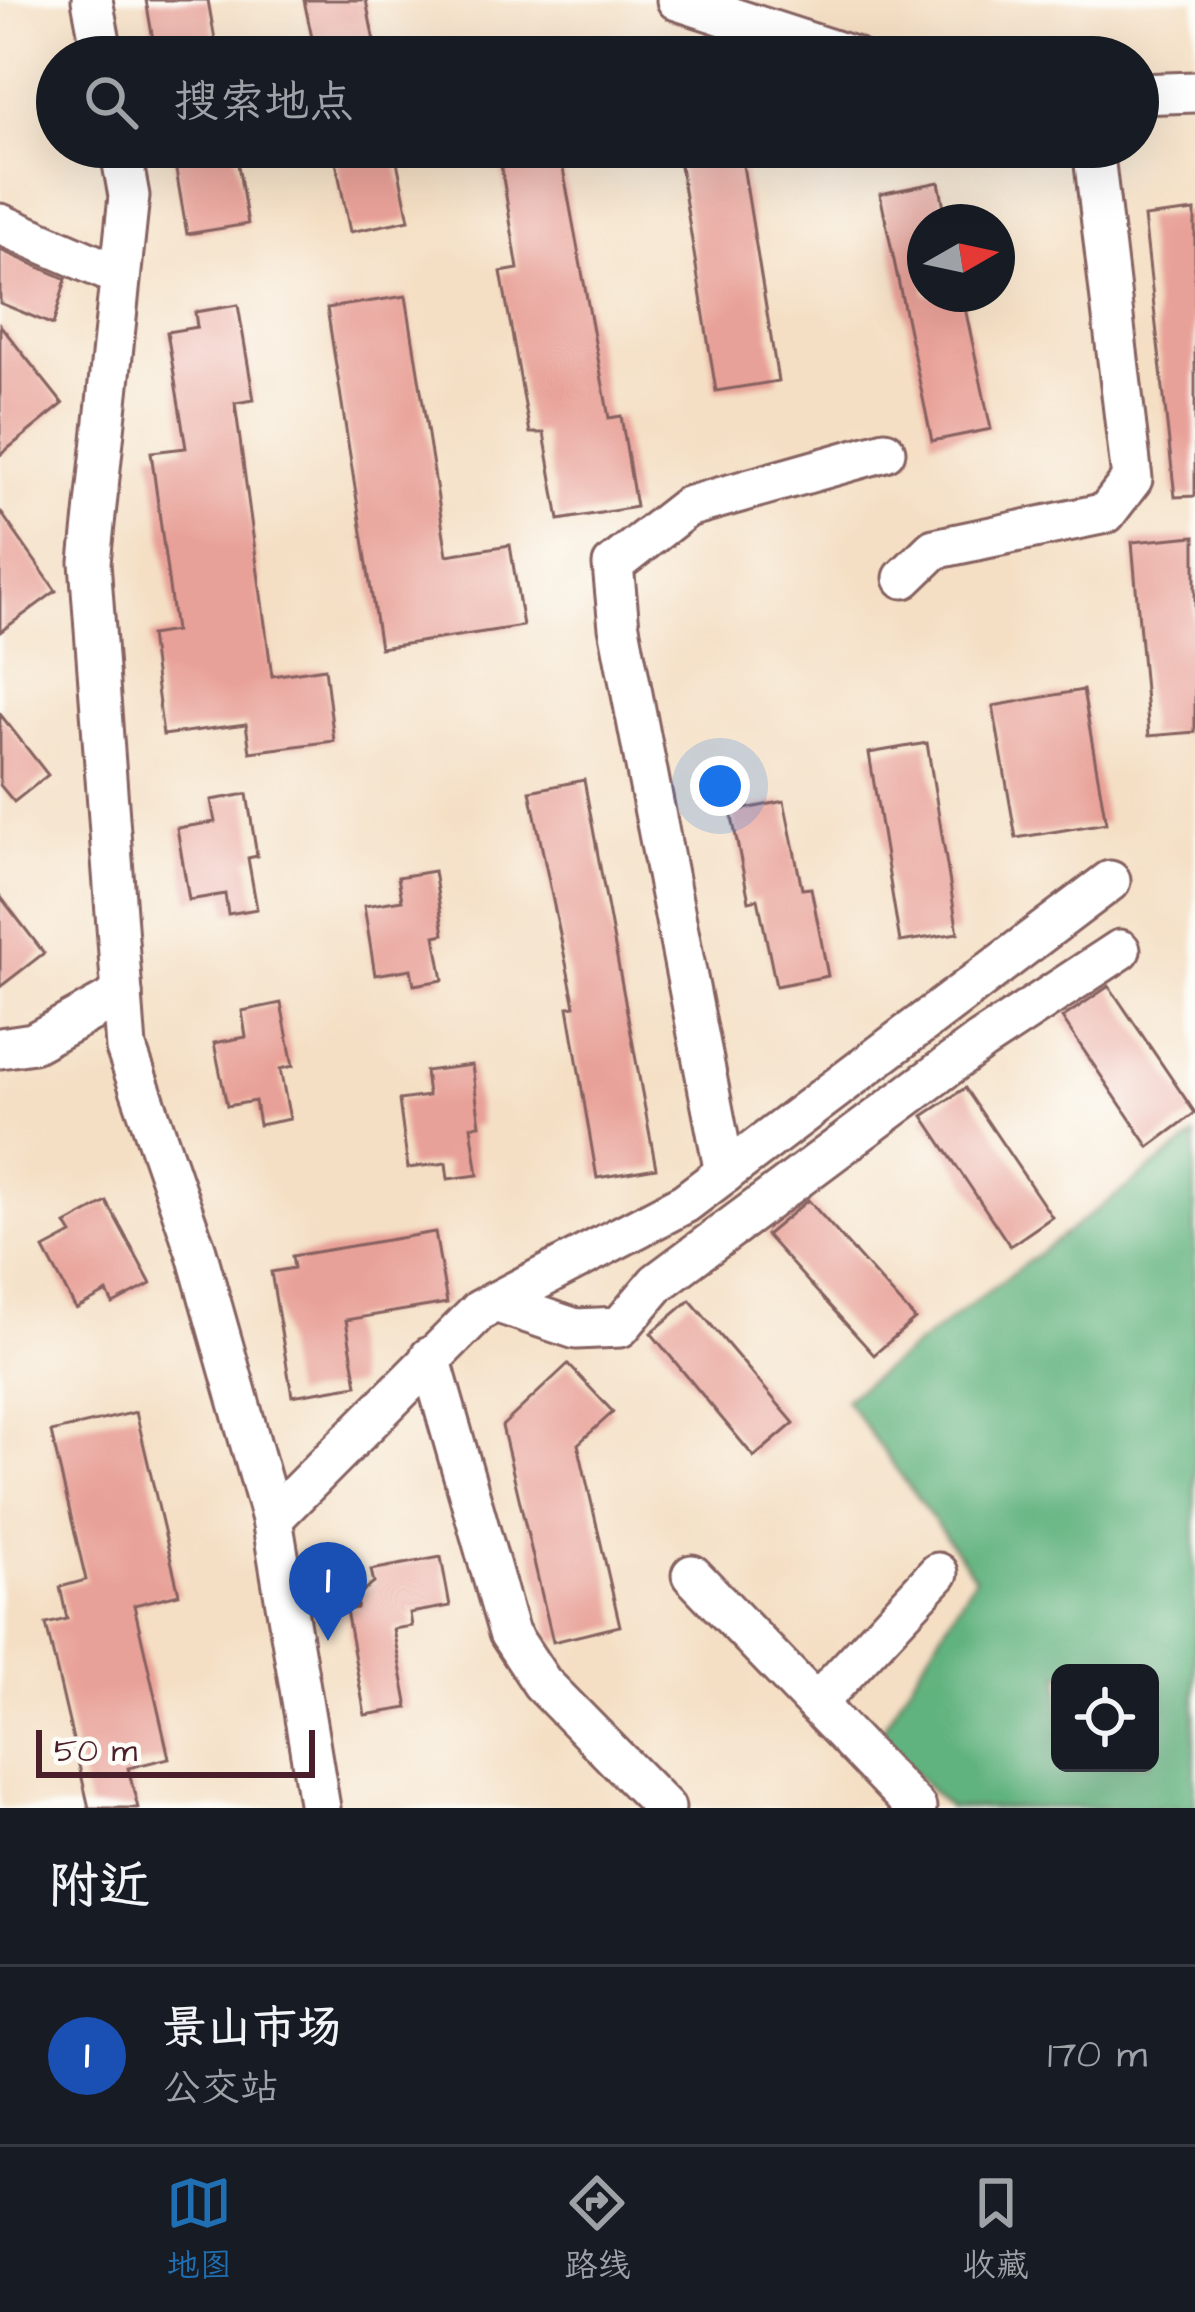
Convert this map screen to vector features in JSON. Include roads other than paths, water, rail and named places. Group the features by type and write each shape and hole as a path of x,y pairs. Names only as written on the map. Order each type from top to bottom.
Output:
{"street":[{"path":"92,0 99,36"},
{"path":"677,0 789,36"},
{"path":"1159,93 1195,92"},
{"path":"124,168 129,196 90,562 126,1048 196,1251 272,1519 320,1808"},
{"path":"904,578 934,549 1106,513 1132,479 1095,168"},
{"path":"0,224 120,276"},
{"path":"725,1173 620,626 613,565 687,507 885,451"},
{"path":"272,1519 430,1357 495,1302 685,1203 1110,880"},
{"path":"495,1302 576,1329 620,1327 657,1283 980,1042 1120,950"},
{"path":"0,1048 33,1043 122,994"},
{"path":"430,1357 509,1633 542,1683 664,1808"},
{"path":"816,1704 938,1574"},
{"path":"692,1575 916,1808"}],"place":[{"name":"景山市场","path":"328,1641"}]}
